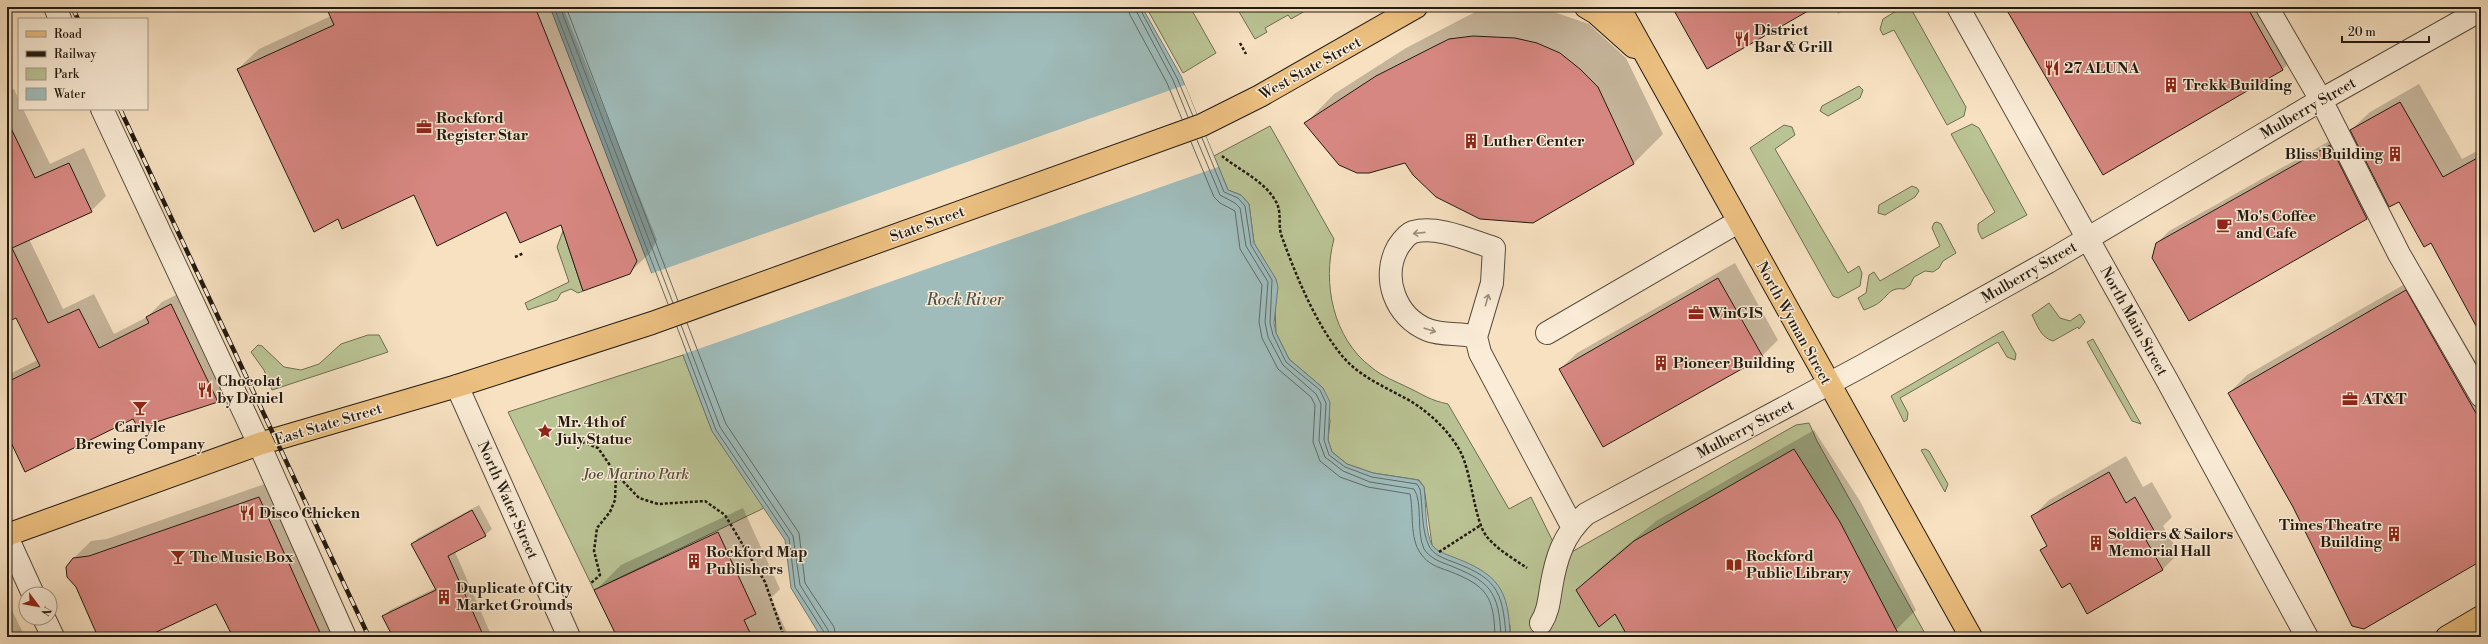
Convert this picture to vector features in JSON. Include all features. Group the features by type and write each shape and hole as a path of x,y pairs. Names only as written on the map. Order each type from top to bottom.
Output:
{"main road":[{"name":"West State Street","path":"1202,125 1260,96 1416,7"},
{"path":"1586,7 1620,33 1650,62"},
{"name":"North Wyman Street","path":"1619,7 1828,384 1971,637"},
{"name":"State Street","path":"652,322 1202,125"},
{"name":"East State Street","path":"7,536 259,444 457,386 652,322"},
{"path":"2447,637 2481,617"}],"street":[{"path":"55,7 60,18"},
{"name":"North Main Street","path":"1958,7 2088,237 2307,637"},
{"path":"2267,7 2321,100 2399,254 2481,396"},
{"name":"Mulberry Street","path":"1572,526 1586,514 1828,384 2048,262 2321,100 2481,10"},
{"path":"102,110 259,444 345,637"},
{"path":"1547,333 1738,222"},
{"path":"1476,337 1464,333 1443,333 1428,330 1402,311 1395,300 1390,273 1393,256 1402,240 1413,232 1432,232 1453,235 1494,248 1492,283 1476,337 1480,353 1572,526 1556,558 1547,613 1541,623"},
{"name":"North Water Street","path":"457,386 570,637"},
{"path":"7,536 29,586"},
{"path":"48,626 53,637"}],"path":[{"path":"1240,43 1246,54"},
{"path":"1222,156 1251,177 1275,198 1280,208 1281,236 1299,279 1333,343 1358,371 1376,383 1403,396 1426,412 1446,431 1460,451 1468,469 1481,525 1486,536 1507,555 1529,569"},
{"path":"515,257 524,253"},
{"path":"563,435 598,448 616,474 639,498 658,504 705,501 725,515 765,582 784,637"},
{"path":"590,584 600,575 594,551 597,528 610,512 615,500 616,474"},
{"path":"1439,552 1481,525"}],"green space":[{"path":"1146,7 1190,7 1216,53 1183,73"},
{"path":"1243,7 1303,7 1305,11 1291,19 1288,15 1265,28 1267,32 1255,39 1238,10"},
{"path":"1903,7 1910,7 1966,107 1964,116 1947,125 1894,30 1883,35 1880,29 1883,19"},
{"path":"1859,86 1863,90 1860,98 1828,116 1820,111 1822,106"},
{"path":"1972,124 1979,128 2027,215 1982,239 1978,231 1978,224 1995,212 1951,134"},
{"path":"1784,125 1792,127 1795,135 1775,149 1848,273 1859,266 1862,273 1860,286 1838,298 1833,296 1750,148"},
{"path":"1270,126 1334,239 1329,273 1330,291 1339,325 1348,341 1358,355 1380,374 1436,401 1448,404 1509,509 1531,497 1561,558 1796,425 1809,423 1817,441 1927,637 1510,637 1510,625 1432,545 1424,487 1419,480 1373,473 1347,464 1332,452 1328,440 1330,421 1323,388 1289,359 1276,333 1275,308 1267,265 1254,243 1249,204 1241,195 1228,190 1214,156"},
{"path":"1912,186 1917,188 1919,191 1915,197 1885,215 1878,213 1879,205"},
{"path":"1937,222 1941,224 1956,253 1943,261 1939,268 1933,272 1925,271 1914,277 1910,285 1904,289 1893,290 1877,304 1864,310 1858,298 1866,293 1869,275 1874,272 1880,281 1940,246 1932,228 1934,223"},
{"path":"563,231 583,291 578,293 571,289 561,293 557,300 528,310 525,303 569,282 557,247"},
{"path":"2049,303 2060,318 2070,321 2080,314 2085,322 2079,329 2078,327 2053,341 2045,337 2040,331 2032,315"},
{"path":"2003,331 2016,354 2015,360 2007,357 1998,342 1900,398 1908,413 1907,420 1904,422 1891,396"},
{"path":"368,335 379,335 388,352 272,390 264,370 251,352 258,345 262,346 284,367 301,370 319,364 341,344"},
{"path":"2093,339 2141,424 2132,421 2087,342"},
{"name":"Joe Marino Park","path":"683,355 712,431 764,508 594,590 508,412"},
{"path":"1925,449 1929,451 1948,484 1945,492 1921,450"}],"water":[{"name":"Rock River","path":"550,7 1142,7 1181,76 1228,190 1241,195 1249,204 1254,243 1276,279 1278,287 1274,323 1276,333 1289,359 1323,388 1330,402 1328,440 1332,452 1347,464 1373,473 1418,480 1424,487 1428,533 1432,545 1436,549 1481,570 1491,577 1498,585 1507,607 1510,637 821,637 791,588 785,540 712,431"}],"pier":[{"path":"1185,85 1218,167 681,355 650,274"}],"building":[{"name":"Rockford Register Star","path":"326,7 535,7 637,261 630,274 583,291 561,225 520,243 506,212 437,246 414,195 342,229 338,219 314,232 237,69 334,25"},
{"path":"1672,7 1815,7 1707,69"},
{"name":"Trekk Building","path":"2005,7 2247,7 2283,70 2103,175"},
{"name":"Luther Center","path":"1473,36 1515,38 1537,43 1560,53 1580,69 1598,87 1634,164 1533,223 1480,219 1436,197 1413,175 1405,163 1369,173 1357,173 1339,165 1304,123 1376,76 1449,39"},
{"path":"2400,102 2443,177 2481,156 2481,335 2431,243 2424,247 2399,202 2389,207 2350,130"},
{"path":"7,120 35,178 69,163 92,212 12,248 48,323 79,309 99,348 149,323 146,317 171,304 218,402 138,428 133,419 25,472 7,434 7,382 40,366 16,318 7,322"},
{"path":"2330,145 2367,219 2189,321 2152,258 2156,243"},
{"name":"Pioneer Building","path":"1718,278 1763,357 1603,447 1559,369"},
{"path":"2406,290 2481,422 2481,561 2364,629 2352,626 2293,507 2228,393"},
{"name":"Rockford Public Library","path":"1794,449 1840,522 1900,637 1628,637 1615,614 1599,627 1576,590 1634,541"},
{"name":"Soldiers & Sailors Memorial Hall","path":"2109,472 2126,503 2135,497 2156,534 2146,540 2163,570 2087,614 2070,583 2062,588 2040,550 2047,546 2031,516"},
{"path":"259,497 322,637 233,637 216,604 146,637 98,637 76,587 67,577 66,567 73,558 89,556"},
{"path":"472,510 486,536 448,556 484,637 393,637 382,616 436,590 411,544"},
{"name":"Rockford Map Publishers","path":"718,532 756,614 744,620 752,637 617,637 594,590"}],"railway":[{"path":"72,7 78,18"},
{"path":"120,110 369,637"}],"place":[{"name":"District Bar & Grill","path":"1742,39"},
{"name":"27 ALUNA","path":"2052,68"},
{"name":"Trekk Building","path":"2171,85"},
{"name":"Rockford Register Star","path":"424,127"},
{"name":"Luther Center","path":"1471,141"},
{"name":"Bliss Building","path":"2395,154"},
{"name":"Mo's Coffee and Cafe","path":"2224,225"},
{"name":"WinGIS","path":"1696,313"},
{"name":"Pioneer Building","path":"1661,363"},
{"name":"Chocolat by Daniel","path":"205,390"},
{"name":"AT&T","path":"2350,399"},
{"name":"Carlyle Brewing Company","path":"140,408"},
{"name":"Mr. 4th of July Statue","path":"545,431"},
{"name":"Disco Chicken","path":"247,513"},
{"name":"Times Theatre Building","path":"2394,534"},
{"name":"Soldiers & Sailors Memorial Hall","path":"2096,543"},
{"name":"The Music Box","path":"178,557"},
{"name":"Rockford Map Publishers","path":"694,561"},
{"name":"Rockford Public Library","path":"1734,565"},
{"name":"Duplicate of City Market Grounds","path":"444,597"}]}
